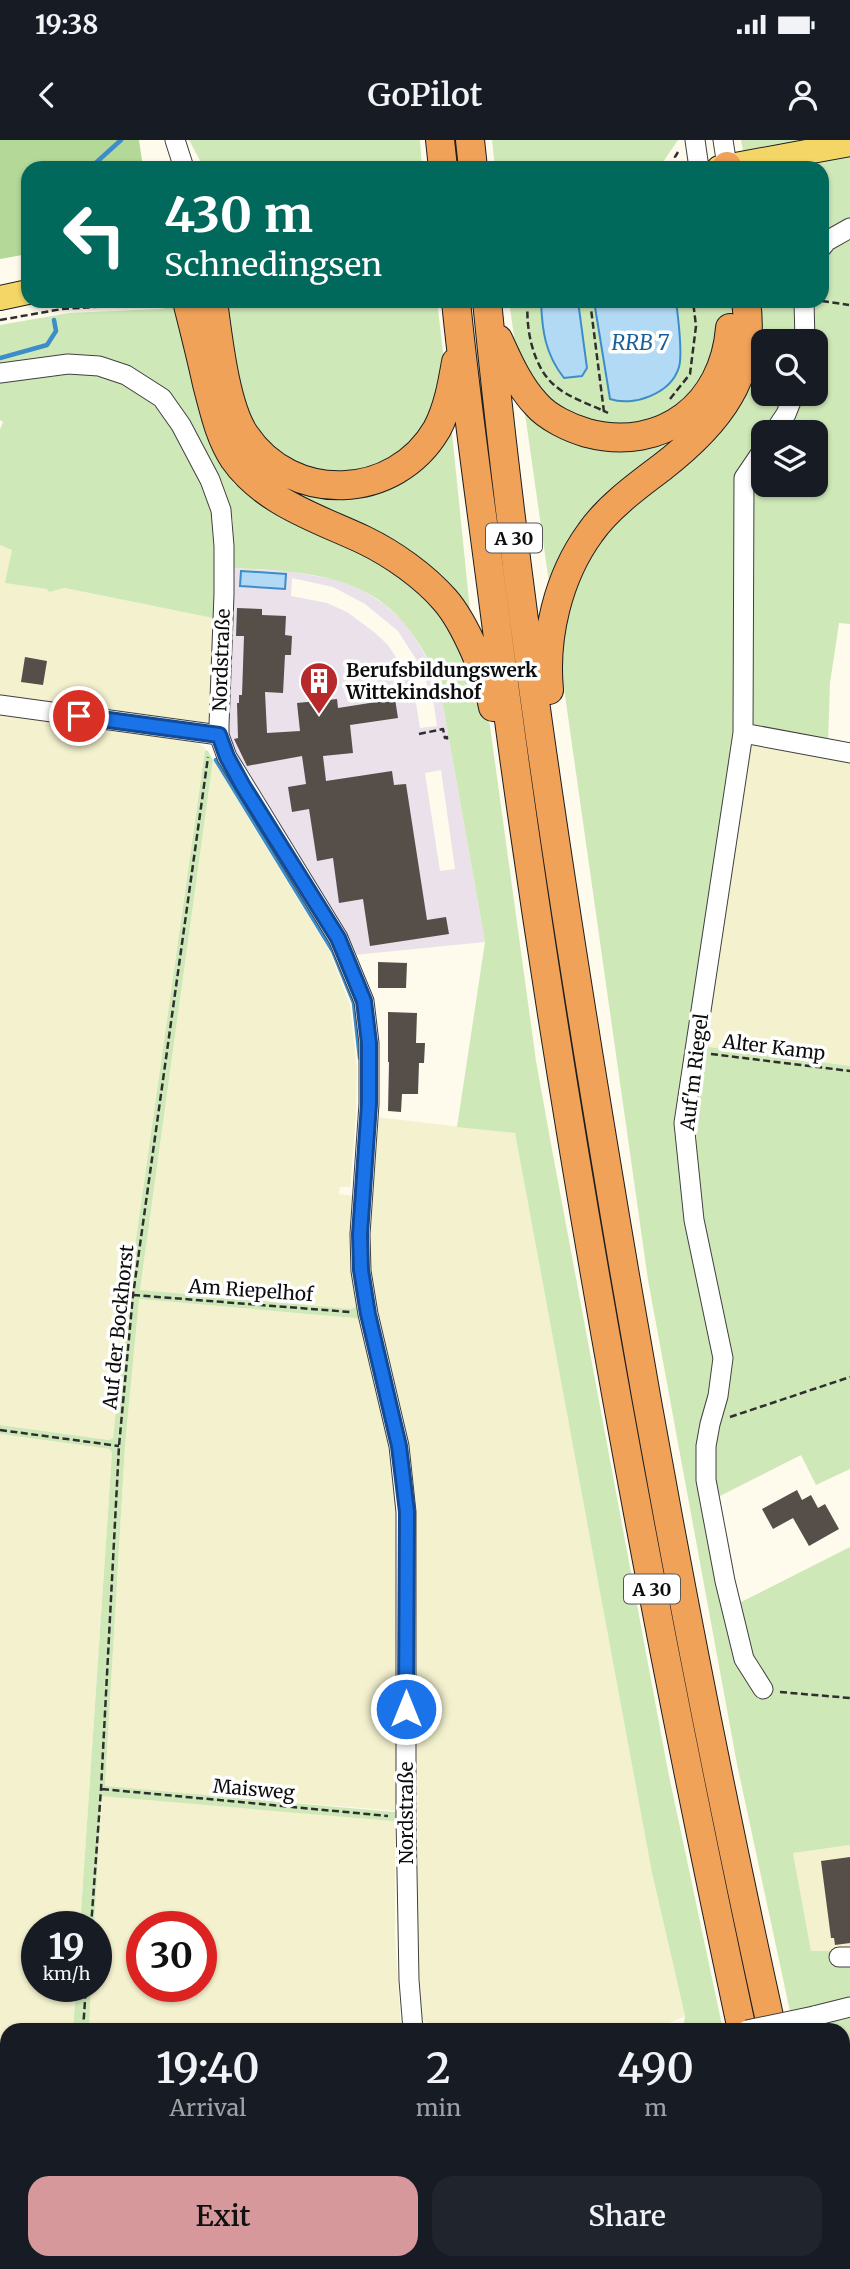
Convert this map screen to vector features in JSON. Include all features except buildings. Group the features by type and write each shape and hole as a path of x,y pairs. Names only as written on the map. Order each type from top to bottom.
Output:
{"highway":[{"path":"440,140 442,161"},
{"path":"470,140 472,161"},
{"path":"189,308 215,416 234,458 245,472 274,496 388,553 411,569 446,601 481,666 492,699 497,733 513,750"},
{"path":"214,308 225,376 244,434 260,454 279,469 304,480 337,486 370,482 409,462 436,429 450,396 454,374 457,309"},
{"path":"487,308 510,365 536,405 576,430 602,437 629,439 648,426 670,426 698,406 713,386 725,360 729,341 729,308"},
{"name":"A 30","path":"487,308 514,538 573,966 647,1404 715,1768 770,2023"},
{"path":"543,759 551,708 549,647 559,593 570,565 591,531 628,493 710,425 722,408 735,388 744,362 747,308"},
{"name":"A 30","path":"457,309 535,915 621,1429 687,1775 743,2023"}],"main road":[{"path":"724,161 850,144"},
{"path":"0,298 21,294"}],"street":[{"path":"168,140 170,161"},
{"path":"175,140 182,161"},
{"path":"695,140 698,161"},
{"path":"829,241 850,228"},
{"path":"804,308 805,329"},
{"name":"Nordstraße","path":"0,373 68,364 99,366 126,375 162,398 181,425 210,480 221,510 225,546 215,735 243,786 338,938 364,1001 369,1043 369,1104 360,1234 361,1270 368,1314 399,1446 407,1512 406,1818 412,2023"},
{"name":"Auf'm Riegel","path":"751,468 744,478 743,733 684,1123 694,1220 723,1358 718,1396 706,1446 706,1480 725,1581 744,1659 762,1689"},
{"path":"0,705 215,735"},
{"path":"743,733 850,753"},
{"path":"780,2023 850,2007"}],"path":[{"path":"829,302 849,305"},
{"path":"0,320 78,308"},
{"path":"529,308 531,341 540,366 551,383 566,394 610,415"},
{"path":"591,308 604,412"},
{"path":"648,426 690,374 696,326 694,308"},
{"path":"419,734 443,729 447,740"},
{"name":"Auf der Bockhorst","path":"92,1911 119,1446 133,1295 215,735"},
{"name":"Alter Kamp","path":"695,1052 850,1071"},
{"name":"Am Riepelhof","path":"133,1295 368,1314"},
{"path":"710,1424 850,1377"},
{"path":"0,1430 119,1446"},
{"path":"762,1689 850,1698"},
{"name":"Maisweg","path":"101,1789 406,1818"},
{"path":"83,2023 85,2002"}],"shaded area":[{"path":"0,545 12,550 6,583 47,589 49,592 65,588 213,618 210,716 207,724 0,700"},
{"path":"232,568 288,571 337,580 364,591 385,605 402,620 438,677 485,942 354,955 244,770 227,731","holes":["292,578 333,587 365,604 398,631 421,667 434,705 437,726 420,728 415,696 407,674 388,645 347,612 327,603 291,596","441,770 455,869 440,871 425,773"]},
{"path":"0,711 190,738 205,748 128,1296 113,1438 110,1440 0,1425"},
{"path":"755,743 850,759 850,1066 702,1046 749,745"},
{"path":"213,760 330,952 350,1005 357,1068 356,1116 350,1187 340,1187 339,1194 355,1196 360,1305 351,1309 140,1291"},
{"path":"376,1117 515,1133 652,1873 685,2016 669,2023 428,2023 422,2019 418,1949 416,1511 406,1428 380,1324 371,1270"},
{"path":"139,1299 363,1320 393,1456 396,1482 398,1811 105,1787 125,1446"},
{"path":"0,1434 110,1449 112,1453 81,1911 21,1911 21,2002 75,2002 73,2023 0,2023"},
{"path":"100,1795 395,1823 395,1934 401,2023 89,2023 90,2002 112,2002 112,1911 95,1911"},
{"path":"850,1845 850,1951 811,1951 793,1853"}],"green space":[{"path":"0,140 139,140 142,161 21,161 21,255 0,259"},
{"path":"189,140 420,140 422,161 200,161"},
{"path":"492,140 678,140 664,161 494,161"},
{"path":"741,140 850,140 850,624 839,623 830,683 828,744 755,743 749,746 702,1046 850,1066 850,1469 816,1485 801,1455 716,1498 739,1603 850,1547 850,1845 793,1853 811,1951 850,1951 850,2023 792,2023 737,1764 648,1280 510,308 541,308 546,341 564,378 587,368 579,308 595,308 610,399 624,402 647,397 679,326 677,308 829,308 829,161 745,161"},
{"path":"173,308 195,368 206,435 234,484 407,578 434,607 457,641 478,684 490,726 536,1061 551,1144 668,1771 722,2023 684,2023 685,2016 652,1873 515,1133 457,1127 485,942 438,677 403,622 386,605 367,593 324,577 232,568 233,520 202,444 131,368 0,367 0,325 69,313"},
{"path":"227,308 438,308 445,369 428,426 403,454 370,473 307,471 255,433 236,377"},
{"path":"79,373 101,377 135,390 160,411 181,441 204,488 214,516 217,554 213,618 65,588 49,592 47,589 5,583 12,550 0,545 0,429 3,422 0,420 0,383"},
{"path":"451,423 472,630 278,490 255,459 336,497"},
{"path":"205,750 213,760 140,1290 351,1309 360,1305 363,1320 139,1299 125,1446 105,1786 394,1812 400,1809 395,1823 101,1796 95,1911 81,1911 112,1453 110,1449 0,1434 0,1425 109,1440 113,1438 128,1296"},
{"path":"75,2002 90,2002 89,2023 73,2023"}],"water":[{"path":"542,308 579,308 587,368 582,376 564,378 549,351"},
{"name":"RRB 7","path":"595,308 677,308 680,361 675,376 660,391 640,400 610,399"},
{"path":"241,571 286,574 285,589 240,586"}],"waterway":[{"path":"98,161 121,140"},
{"path":"0,358 47,345 56,331 54,320"},
{"path":"216,760 333,951 354,1003 360,1058"}],"place":[{"name":"Berufsbildungswerk Wittekindshof","path":"319,715"}],"route":[{"path":"79,716 219,735 227,757 243,786 338,938 364,1001 369,1043 369,1104 360,1234 361,1270 377,1356 399,1446 407,1512 406,1709"}]}
